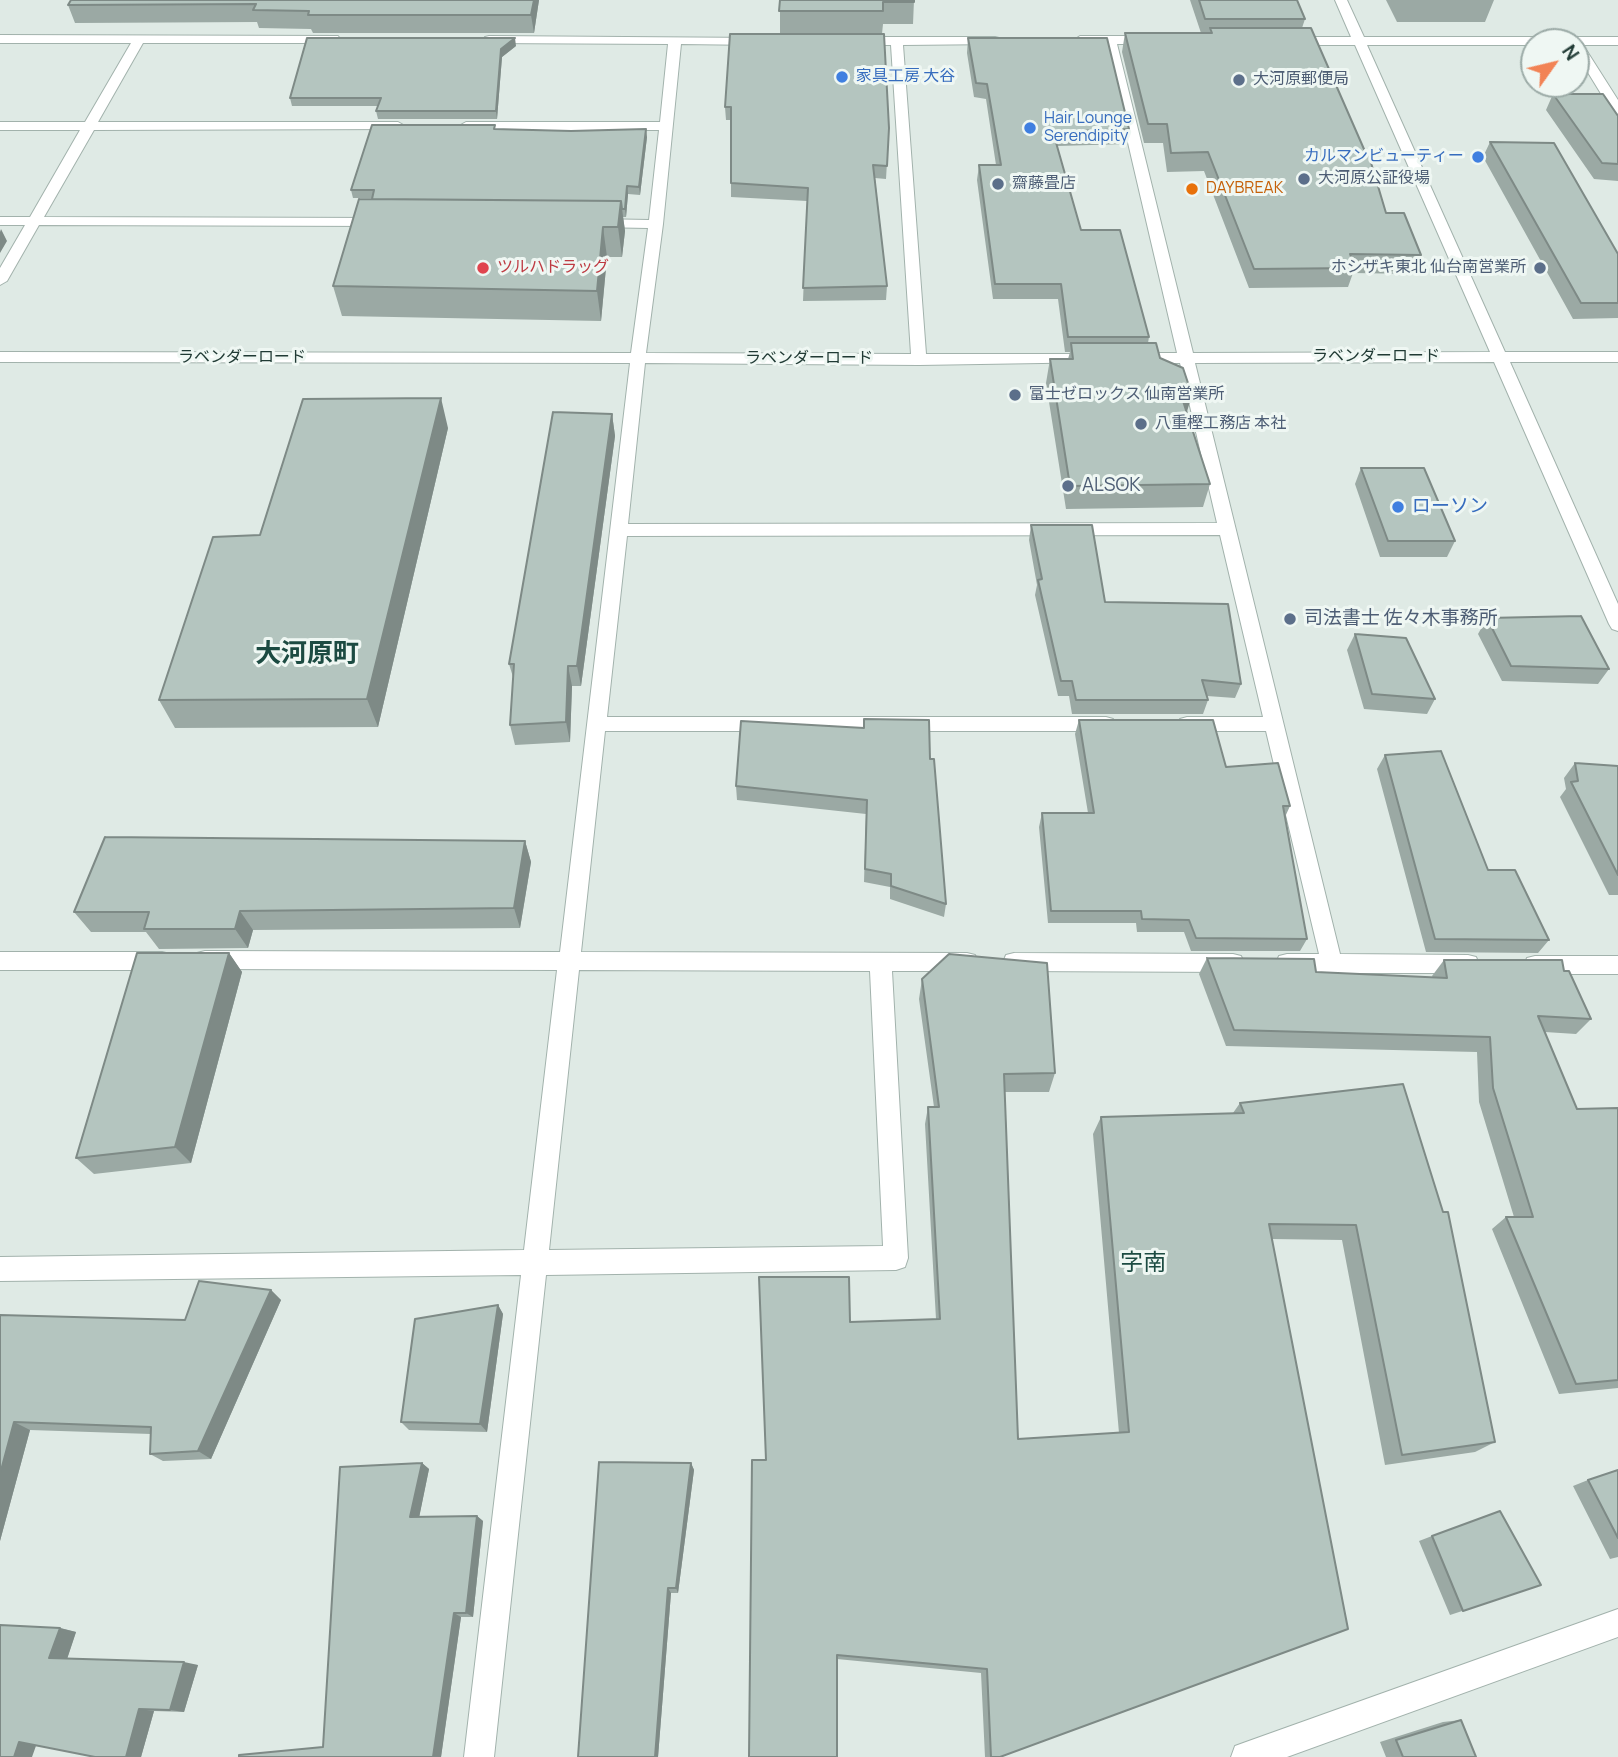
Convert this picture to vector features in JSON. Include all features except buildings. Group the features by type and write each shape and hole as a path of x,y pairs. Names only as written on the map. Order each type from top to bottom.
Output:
{"street":[{"path":"1341,0 1618,624"},
{"path":"0,281 140,38"},
{"path":"0,39 346,39"},
{"path":"469,40 772,41"},
{"path":"1070,40 1164,40"},
{"path":"1110,40 1332,964"},
{"path":"1271,40 1520,41"},
{"path":"479,1757 675,41"},
{"path":"842,41 1004,41"},
{"path":"897,41 919,359"},
{"path":"1590,42 1618,41"},
{"path":"1590,66 1618,110"},
{"path":"0,126 418,126"},
{"path":"446,126 667,126"},
{"path":"0,221 394,222"},
{"path":"574,223 656,224"},
{"name":"ラベンダーロード","path":"0,357 1618,357"},
{"path":"619,530 1228,529"},
{"path":"597,724 1122,724"},
{"path":"1164,724 1275,724"},
{"path":"0,961 570,959 1618,965"},
{"path":"0,1269 897,1258 880,961"},
{"path":"1246,1757 1618,1623"}],"place":[{"name":"家具工房 大谷","path":"842,77"},
{"name":"大河原郵便局","path":"1239,80"},
{"name":"Hair Lounge Serendipity","path":"1030,128"},
{"name":"カルマンビューティー","path":"1478,157"},
{"name":"大河原公証役場","path":"1304,179"},
{"name":"齋藤畳店","path":"998,184"},
{"name":"DAYBREAK","path":"1192,189"},
{"name":"ツルハドラッグ","path":"483,268"},
{"name":"ホシザキ東北 仙台南営業所","path":"1540,268"},
{"name":"富士ゼロックス 仙南営業所","path":"1015,395"},
{"name":"八重樫工務店 本社","path":"1141,424"},
{"name":"ALSOK","path":"1068,486"},
{"name":"ローソン","path":"1398,507"},
{"name":"司法書士 佐々木事務所","path":"1290,619"}],"district":[{"name":"大河原町","path":"307,655"},
{"name":"字南","path":"1143,1264"}]}
